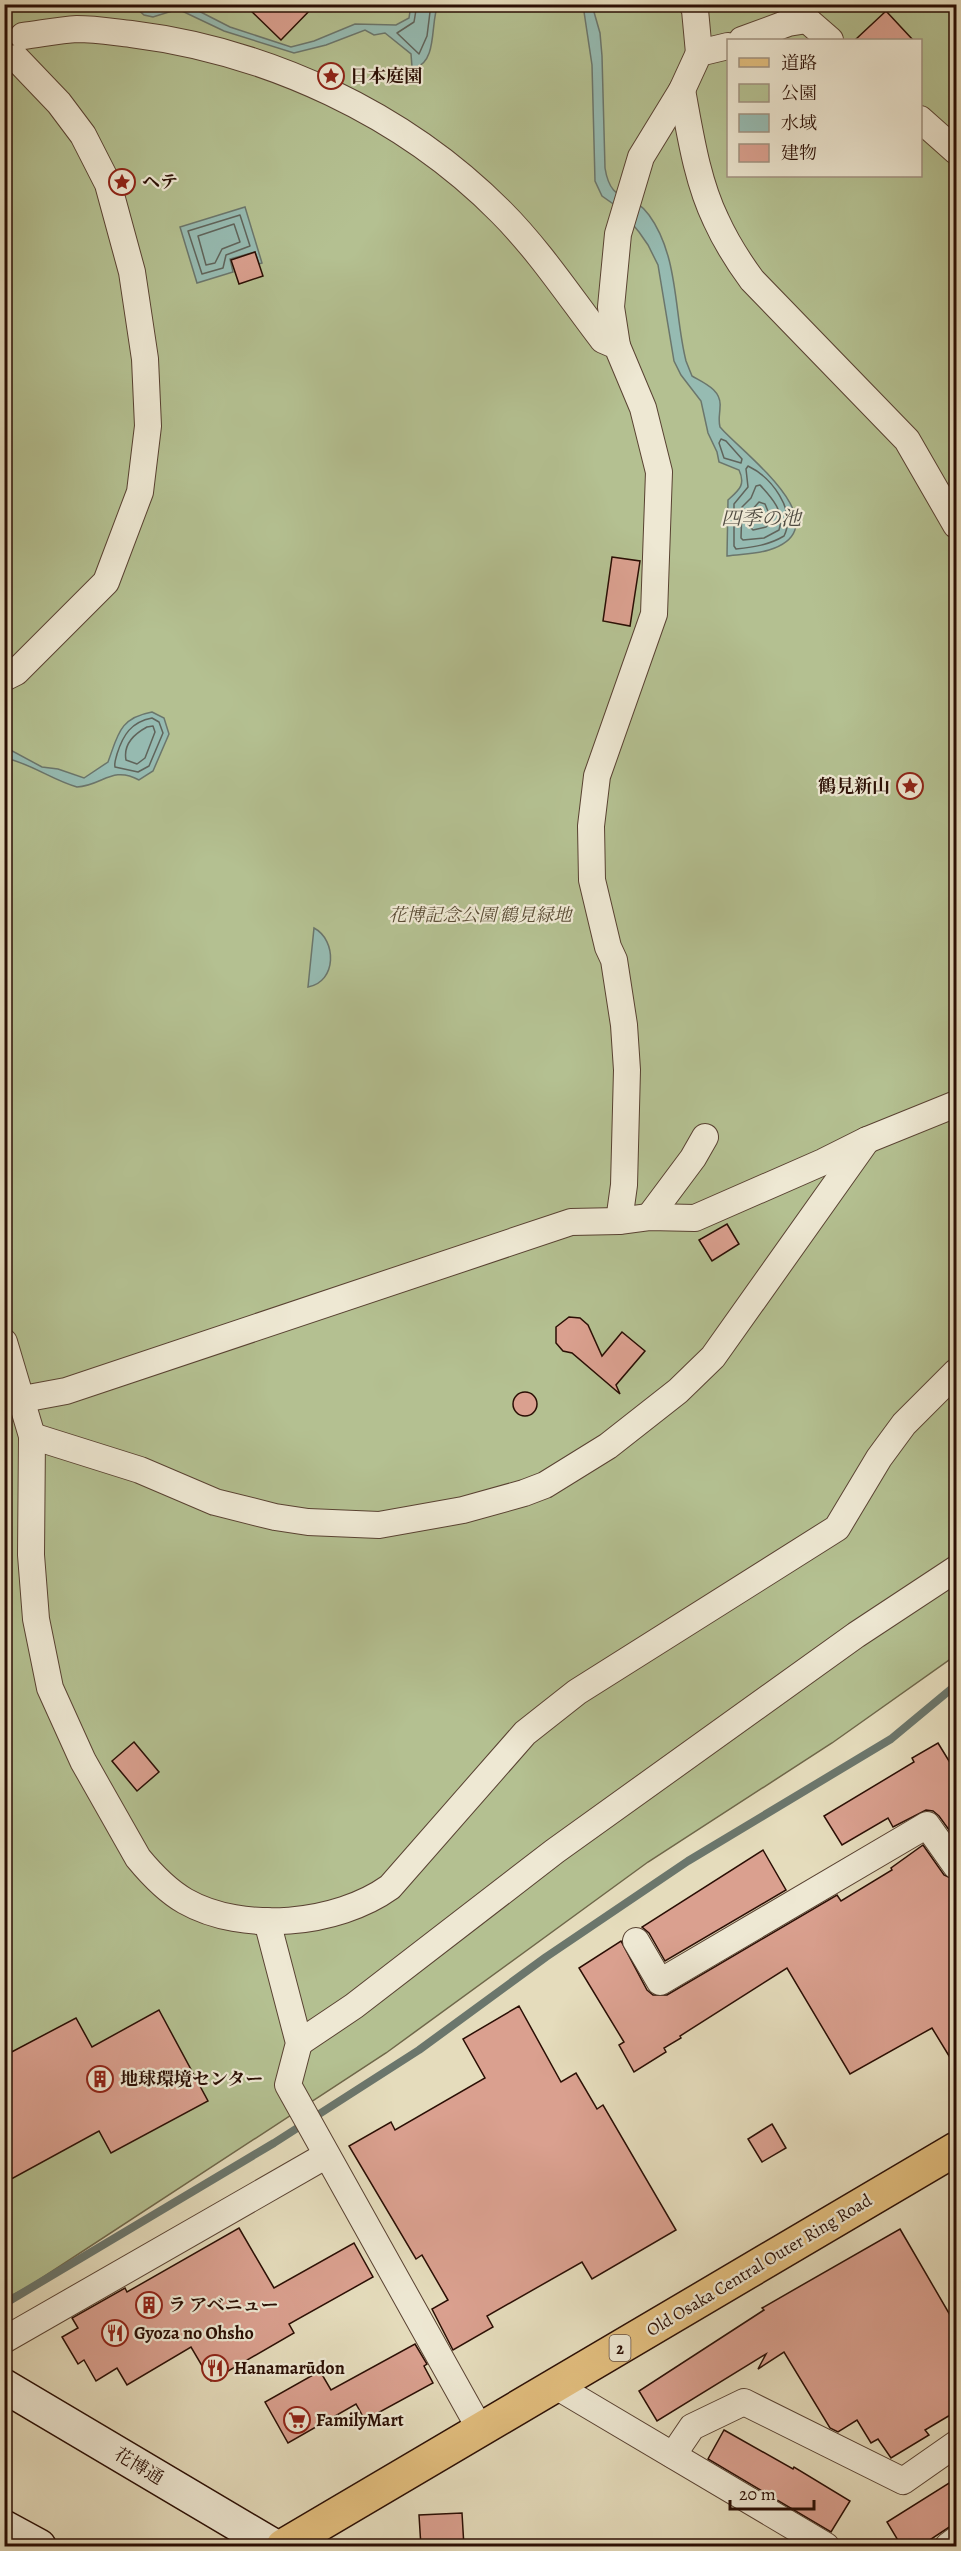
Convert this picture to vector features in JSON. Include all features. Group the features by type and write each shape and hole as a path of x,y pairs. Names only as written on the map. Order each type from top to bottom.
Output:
{"main road":[{"name":"Old Osaka Central Outer Ring Road","path":"283,2547 957,2149"}],"street":[{"path":"619,1221 624,1185 626,1116 627,1070 624,1025 614,960 608,947 592,880 591,826 597,776 654,614 659,472 643,408 617,346 611,307 618,234 641,157 682,90 699,53 695,10 692,4"},
{"path":"745,39 788,22 802,12 829,39"},
{"path":"4,678 16,672 106,582 140,492 148,426 145,359 132,272 108,184 82,135 20,47 75,29 164,38 216,50 261,64 350,102 418,143 502,212 603,340 617,346"},
{"path":"699,53 727,46"},
{"path":"682,90 698,166 715,219 733,253 752,280 907,440 957,525"},
{"path":"922,120 957,151"},
{"path":"23,1399 66,1391 571,1222 619,1221 649,1216 695,1218 823,1162 867,1140 957,1104"},
{"path":"649,1216 693,1158 705,1137"},
{"path":"32,1436 140,1470 215,1502 275,1517 308,1522 379,1525 463,1510 524,1493 545,1485 608,1446 678,1391 713,1357 867,1140"},
{"path":"4,1342 23,1399 32,1436 32,1555 36,1619 50,1688 83,1761 138,1858 160,1882 179,1897 200,1908 231,1917 267,1921 339,1913 361,1905 390,1887 525,1733 577,1692 837,1528 879,1458 904,1424 957,1372"},
{"path":"299,2043 354,2006 555,1851 856,1635 957,1569"},
{"path":"636,1941 660,1982 927,1825 957,1866"},
{"path":"267,1921 299,2043 288,2085 321,2149 480,2430"},
{"path":"4,2340 321,2149"},
{"path":"556,2385 826,2547"},
{"name":"花博通","path":"4,2386 274,2547"},
{"path":"673,2455 692,2427 744,2402 903,2481 957,2444"},
{"path":"4,2527 39,2547"},
{"path":"948,2547 957,2540"}],"green space":[{"name":"花博記念公園 鶴見緑地","path":"5,5 956,5 956,1655 832,1743 648,1862 386,2053 28,2287 5,2299"}],"water":[{"path":"133,5 189,6 230,27 291,47 314,41 355,24 396,25 409,18 411,5 438,5 427,58 415,68 412,67 411,54 385,33 374,35 365,30 326,45 294,53 224,31 182,11 172,11 153,17 144,15"},
{"name":"四季の池","path":"583,5 592,5 600,33 605,168 608,180 617,193 642,207 659,231 671,267 686,361 692,376 707,384 718,396 720,427 765,471 792,507 796,524 789,539 769,550 727,556 728,500 740,487 741,475 739,470 719,462 708,433 701,401 681,375 674,361 658,265 639,232 619,208 602,196 595,181 592,65"},
{"path":"245,207 262,263 259,264 255,252 230,259 233,272 197,283 180,227"},
{"path":"152,712 164,718 169,734 153,771 139,780 130,776 114,775 86,786 77,787 5,758 5,747 42,767 58,769 84,778 108,762 121,729 126,723"},
{"path":"314,928 327,942 330,960 329,969 324,977 318,984 308,987"}],"building":[{"path":"244,4 316,4 281,40"},
{"path":"886,11 912,39 856,39"},
{"path":"255,252 263,276 239,284 231,260"},
{"path":"612,557 640,561 630,626 603,621"},
{"path":"727,1224 739,1244 712,1261 699,1240"},
{"path":"569,1317 580,1318 588,1325 602,1356 622,1332 645,1351 616,1385 620,1394 572,1353 563,1351 556,1343 556,1327"},
{"path":"525,1392 533,1396 537,1404 533,1412 525,1416 517,1412 513,1404 517,1396"},
{"path":"134,1742 159,1772 137,1791 112,1761"},
{"path":"938,1743 957,1774 957,1841 939,1816 933,1811 926,1810 893,1827 888,1818 842,1845 824,1816 914,1762 912,1758"},
{"path":"923,1845 944,1875 957,1881 957,2069 932,2028 850,2074 787,1968 680,2036 681,2038 664,2048 666,2052 634,2072 619,2045 624,2042 579,1968 621,1941 647,1990 653,1995 667,1995 837,1895 841,1901 892,1870 891,1868"},
{"path":"763,1850 786,1890 665,1961 649,1933 642,1927"},
{"path":"519,2006 561,2082 576,2073 597,2109 603,2105 676,2230 592,2279 582,2262 487,2316 493,2327 453,2350 432,2309 448,2300 422,2255 416,2259 349,2146 391,2122 395,2130 485,2078 463,2039"},
{"name":"地球環境センター","path":"159,2010 208,2101 111,2153 99,2131 4,2183 4,2056 76,2018 92,2047"},
{"path":"772,2124 786,2148 762,2162 748,2139"},
{"path":"239,2228 274,2288 354,2243 373,2277 289,2324 294,2333 211,2381 191,2347 127,2385 117,2368 96,2381 84,2360 78,2364 62,2337 78,2328 72,2318 125,2288 127,2292"},
{"path":"900,2229 957,2327 957,2411 925,2430 929,2435 891,2458 878,2439 871,2443 857,2420 838,2432 830,2428 784,2352 758,2369 766,2354 657,2421 639,2391 764,2310 762,2308"},
{"path":"415,2344 427,2364 424,2366 433,2383 365,2420 356,2404 288,2443 265,2402 320,2371 331,2390"},
{"path":"724,2430 793,2469 794,2467 850,2501 831,2532 708,2459"},
{"path":"957,2478 957,2522 919,2547 902,2547 887,2522"},
{"path":"462,2513 464,2547 421,2547 419,2515"}],"waterway":[{"path":"4,2304 274,2143 419,2050 546,1957 688,1861 891,1739 956,1685"}],"place":[{"name":"日本庭園","path":"331,76"},
{"name":"ヘテ","path":"122,182"},
{"name":"鶴見新山","path":"910,786"},
{"name":"地球環境センター","path":"100,2079"},
{"name":"ラ アベニュー","path":"149,2305"},
{"name":"Gyoza no Ohsho","path":"115,2333"},
{"name":"Hanamarūdon","path":"215,2368"},
{"name":"FamilyMart","path":"297,2420"}]}
